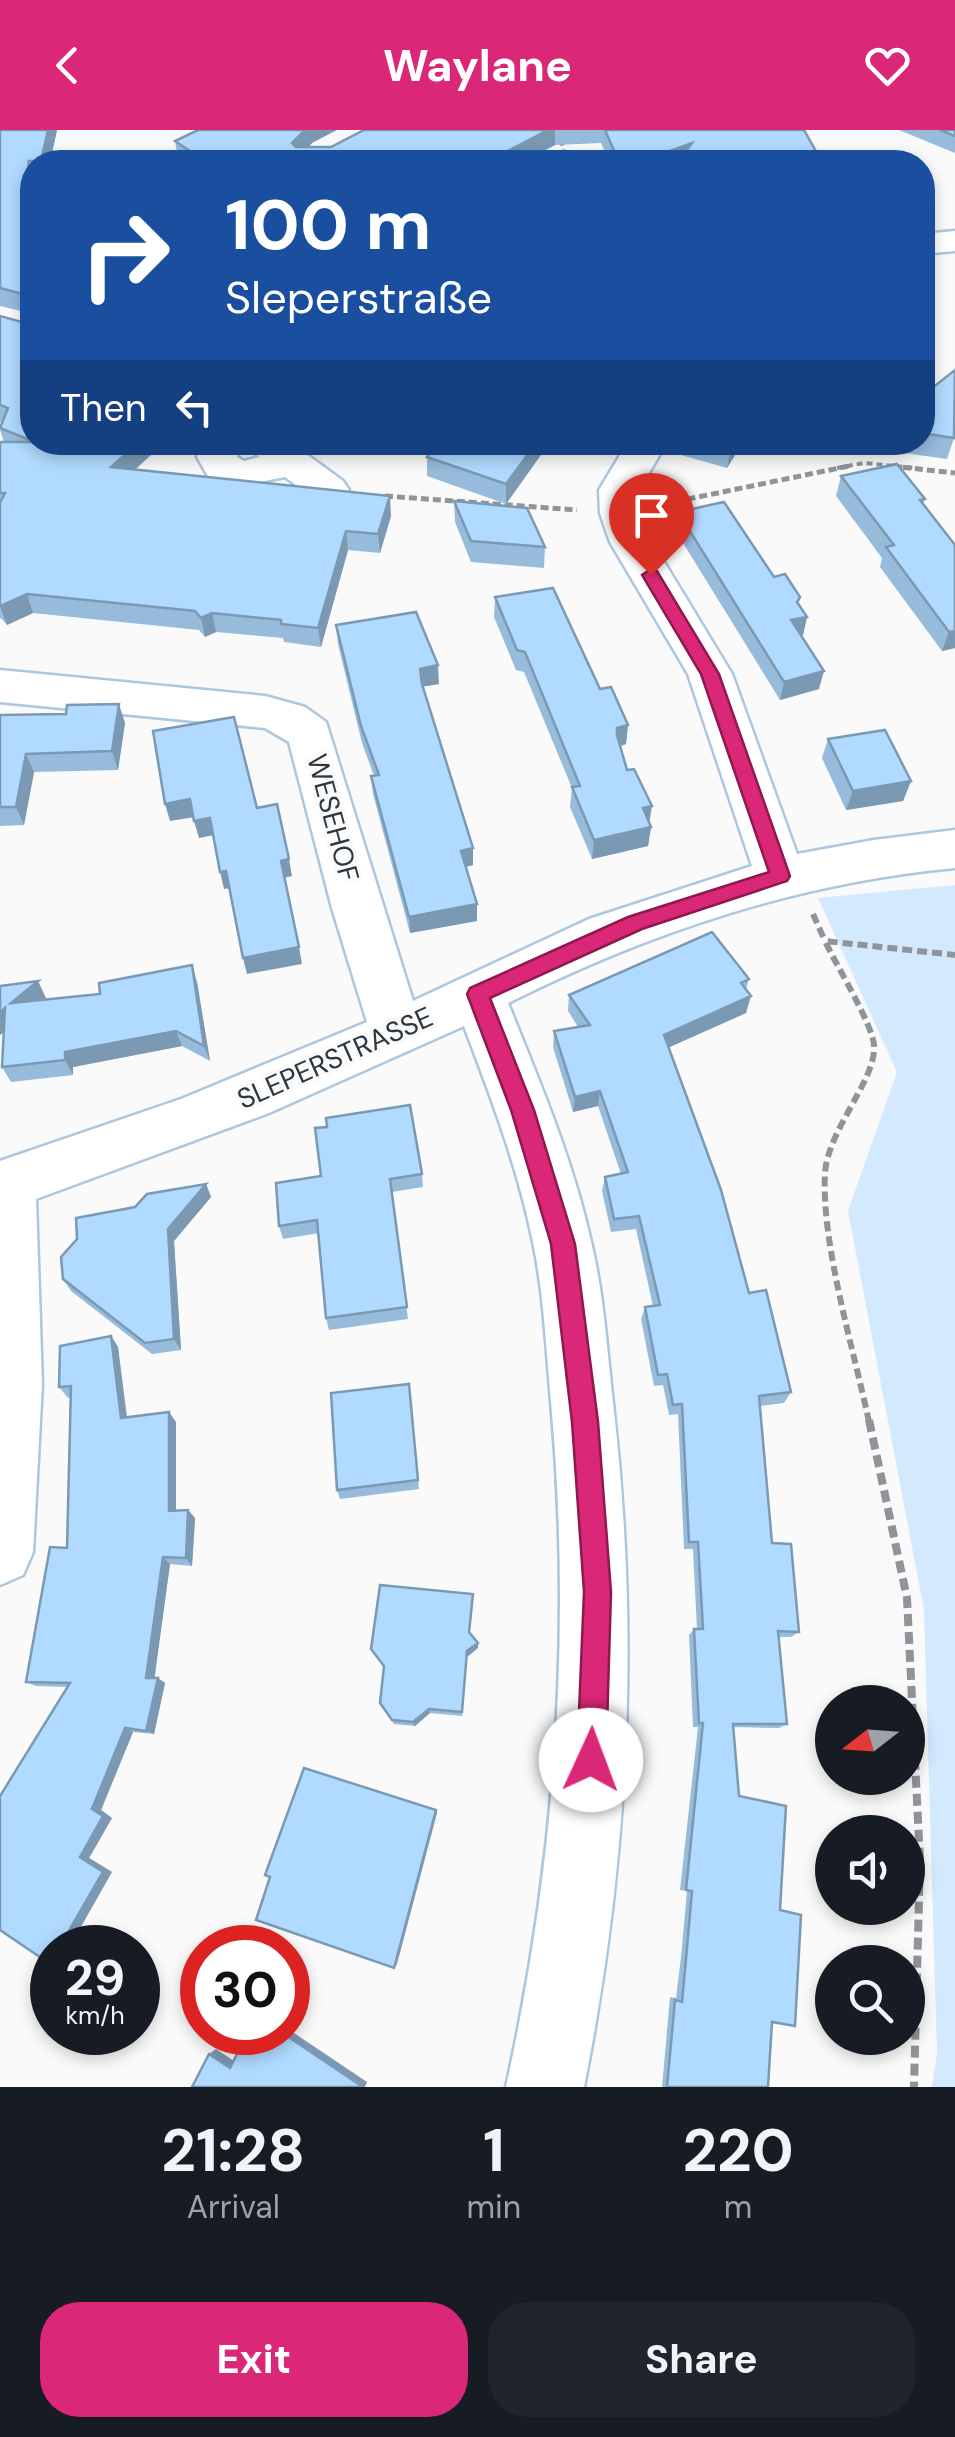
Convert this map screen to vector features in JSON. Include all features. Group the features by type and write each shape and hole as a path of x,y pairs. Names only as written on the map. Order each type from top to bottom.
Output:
{"street":[{"path":"218,455 222,469 244,473 275,455"},
{"path":"281,455 329,490"},
{"path":"640,455 619,490 620,513 631,542 710,674 780,876"},
{"name":"WESEHOF","path":"0,686 265,712 289,719 310,734 396,1033"},
{"name":"SLEPERSTRASSE","path":"3,1185 174,1127 396,1033 635,922 780,876 884,854 955,849"},
{"path":"478,994 523,1110 563,1244 585,1422 598,1592 590,1794 565,2004 546,2087"},
{"path":"0,1552 11,1384 3,1185"}],"path":[{"path":"914,2087 920,1861 907,1598 829,1233 825,1170 842,1118 873,1064 874,1042 825,941 955,955"}],"shaded area":[{"path":"955,885 955,2087 932,2087 937,2054 924,1610 848,1211 897,1072 818,898"}],"building":[{"path":"0,130 48,130 43,150 20,150 20,293 0,288"},
{"path":"198,130 305,130 292,143 296,147 331,147 364,130 548,130 510,150 188,150 175,141"},
{"path":"605,130 804,130 815,150 687,150 692,143 672,150 614,150"},
{"path":"0,316 20,322 20,436 0,428 8,408 0,405"},
{"path":"955,370 954,438 935,435 935,386"},
{"path":"0,442 20,442 20,455 124,455 111,467 390,496 378,534 346,531 318,628 281,624 281,620 212,613 201,618 195,611 27,594 0,606 0,503 5,493 0,493"},
{"path":"428,455 527,455 506,484"},
{"path":"897,464 955,545 955,631 949,632 886,547 894,545 841,476"},
{"path":"454,501 527,508 545,547 471,541"},
{"path":"724,502 774,577 785,574 800,597 797,602 807,617 791,620 824,671 784,682 678,512"},
{"path":"553,588 600,689 611,687 628,725 617,728 617,735 627,770 634,769 652,806 643,808 651,827 594,840 572,787 580,786 525,652 517,650 495,597"},
{"path":"416,612 438,665 420,669 422,684 473,848 461,851 477,904 409,917 371,776 379,775 361,726 336,625"},
{"path":"119,704 112,751 26,754 16,807 0,807 0,715 66,714 67,705"},
{"path":"234,717 257,808 277,804 289,859 281,861 299,947 243,958 226,871 220,872 210,818 194,821 190,799 165,804 153,731"},
{"path":"885,730 911,781 853,791 828,739"},
{"path":"712,932 749,979 741,983 751,996 664,1035 721,1190 749,1293 766,1290 791,1392 759,1396 772,1543 791,1544 799,1632 778,1631 787,1724 733,1724 739,1796 786,1806 780,1910 801,1915 795,2026 772,2022 768,2087 667,2087 675,2000 682,2002 692,1891 686,1890 703,1723 699,1723 694,1629 703,1629 698,1542 689,1542 682,1404 673,1405 667,1374 658,1375 645,1307 660,1305 639,1216 614,1219 605,1177 628,1172 600,1091 575,1097 554,1031 590,1025 569,995"},
{"path":"192,965 204,1046 176,1031 65,1052 65,1060 2,1067 5,1008 0,1012 0,986 38,981 11,1003 100,994 99,983"},
{"path":"410,1105 422,1174 390,1179 407,1307 326,1318 317,1220 279,1226 276,1183 321,1176 315,1128 327,1127 326,1118"},
{"path":"206,1184 168,1229 174,1339 145,1343 63,1279 61,1257 77,1239 76,1218 135,1207 147,1194"},
{"path":"111,1336 121,1418 169,1412 169,1511 188,1510 186,1558 163,1557 146,1678 158,1678 146,1731 125,1728 92,1809 103,1816 80,1857 103,1872 72,1925 30,1925 30,1950 0,1930 0,1796 70,1683 26,1682 50,1547 67,1548 71,1386 59,1387 60,1346"},
{"path":"409,1384 418,1480 337,1490 331,1393"},
{"path":"380,1585 473,1594 469,1632 478,1643 467,1651 462,1712 429,1709 413,1722 392,1720 380,1703 384,1666 371,1649"},
{"path":"304,1768 436,1810 394,1968 310,1939 310,1925 270,1925 256,1920 270,1877 265,1875"},
{"path":"310,2051 363,2087 192,2087 208,2055 230,2068 236,2055 310,2055"}],"route":[{"path":"591,1760 598,1592 585,1422 563,1244 523,1110 478,994 635,922 780,876 710,674 651,575"}]}
